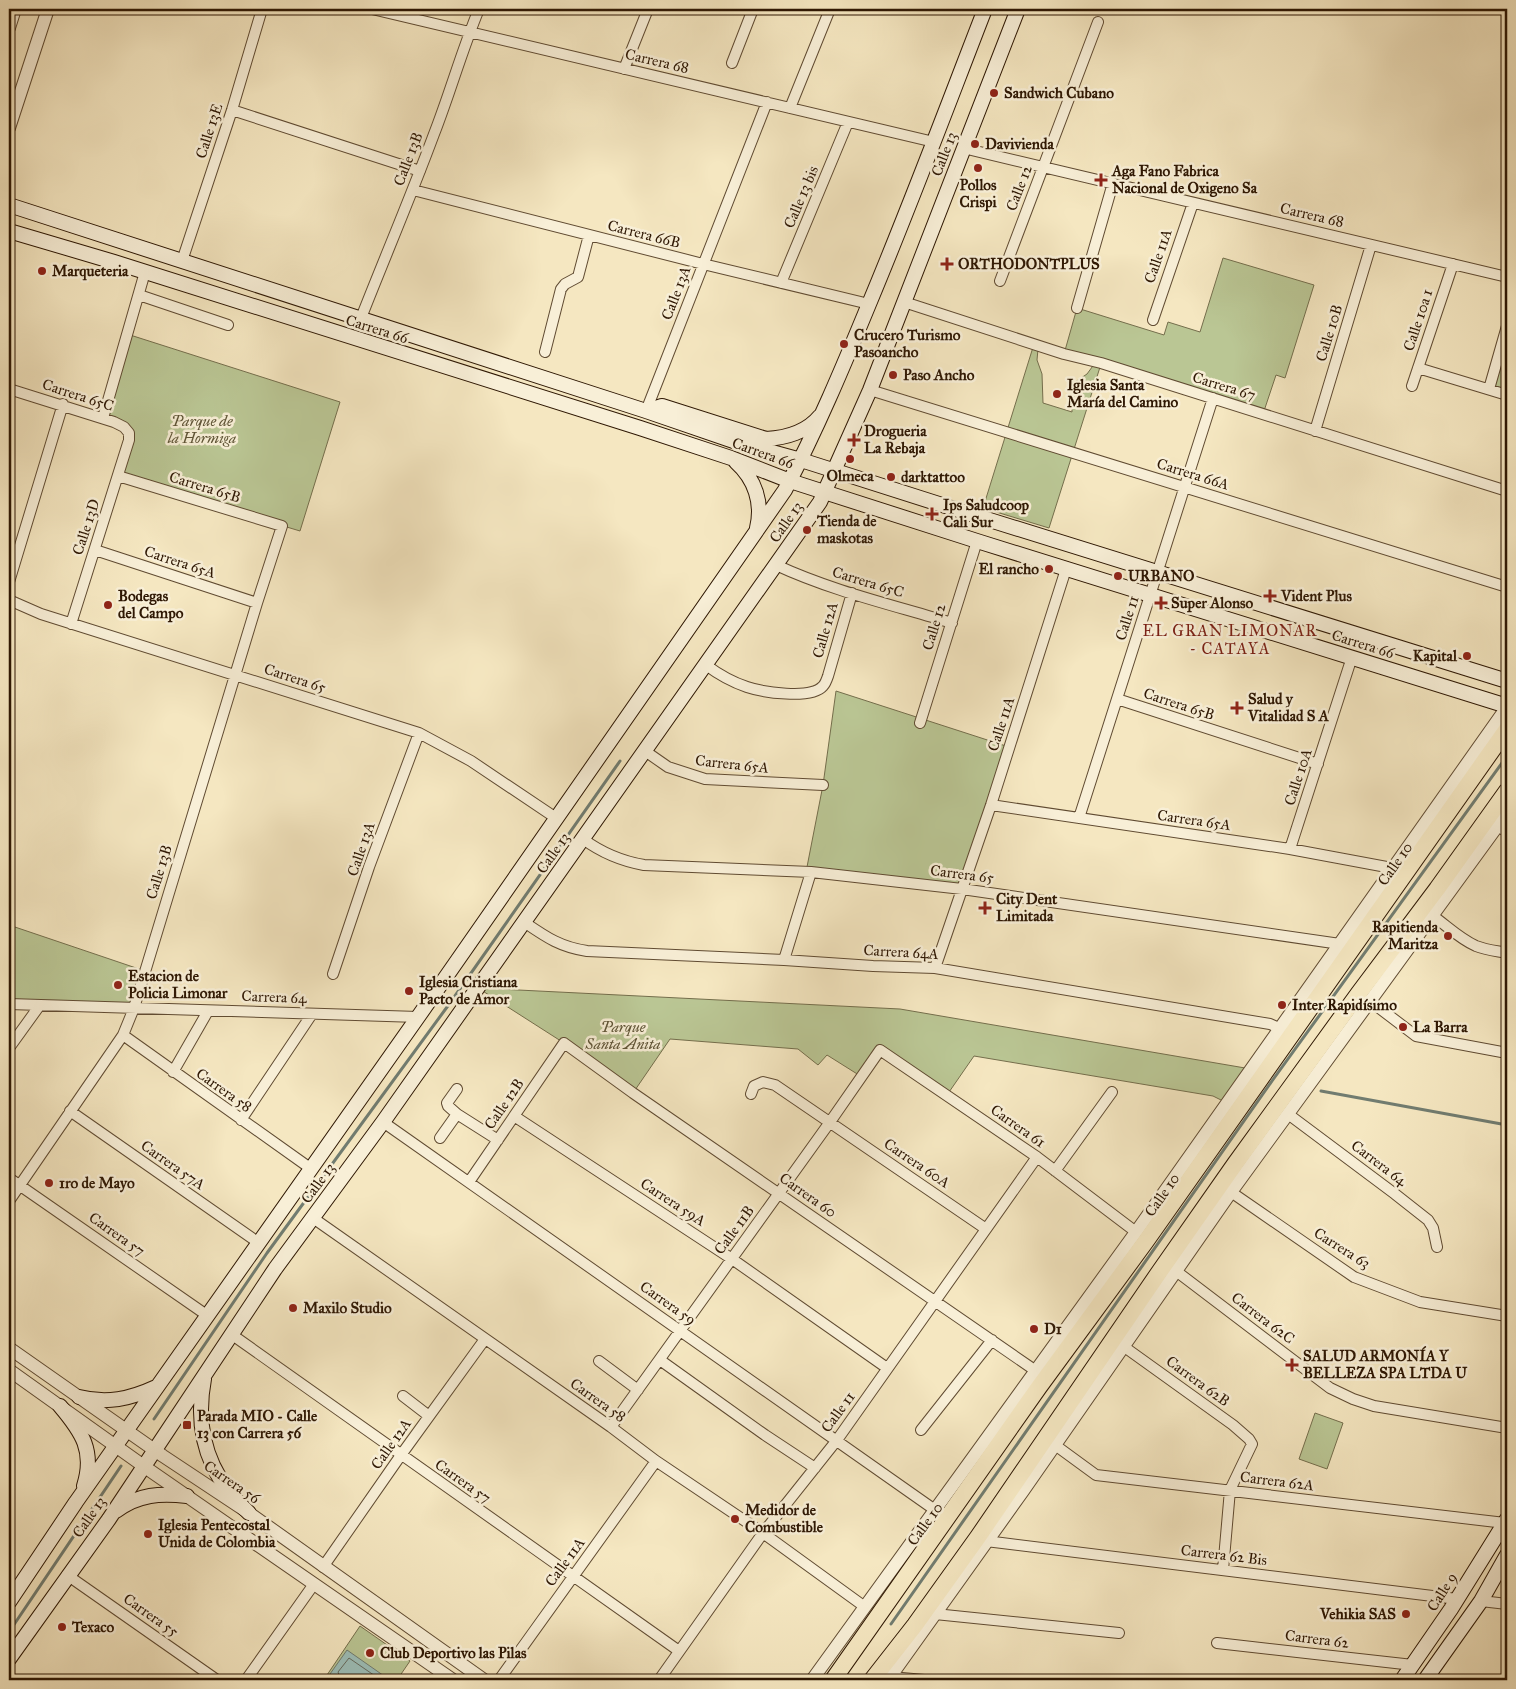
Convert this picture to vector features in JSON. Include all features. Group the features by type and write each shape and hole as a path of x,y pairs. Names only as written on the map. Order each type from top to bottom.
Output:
{"main road":[{"name":"Calle 13","path":"9,1602 126,1430 418,1017 790,481 826,408 869,304 985,9"},
{"name":"Calle 13","path":"9,1659 109,1518 275,1269 383,1122 820,502 870,390 1018,9"},
{"path":"9,195 24,209 34,213"},
{"name":"Carrera 66","path":"9,206 494,361 736,442 801,460 1507,680"},
{"name":"Carrera 66","path":"9,230 731,458 790,481 977,541 1507,706"},
{"path":"9,236 24,234"},
{"path":"114,262 111,256 112,250 121,241"},
{"path":"254,307 261,286"},
{"path":"488,380 494,361"},
{"path":"646,411 662,406 766,439 781,438 801,430 817,419 826,408"},
{"path":"731,458 748,475 756,491 759,509 756,532"},
{"name":"Calle 10","path":"833,1680 858,1644 866,1615 1035,1379 1146,1241 1281,1034 1414,849 1507,729"},
{"path":"882,1677 919,1628 978,1537 1084,1394 1160,1271 1200,1225 1235,1164 1295,1093 1359,993 1442,893 1507,791"},
{"path":"205,1375 200,1413 206,1448 220,1480 236,1501 250,1513"},
{"path":"79,1397 93,1400 114,1400 135,1396 156,1387"},
{"path":"60,1406 79,1429 86,1450 88,1464 86,1479 76,1502"},
{"path":"109,1518 126,1504 140,1498 163,1494 187,1496"},
{"name":"Calle 9","path":"1402,1680 1454,1604 1506,1521"},
{"path":"1425,1680 1480,1601 1507,1555"},
{"path":"1450,1644 1454,1604"}],"street":[{"path":"9,28 15,9"},
{"path":"9,128 48,9"},
{"name":"Calle 13E","path":"182,261 232,110 262,9"},
{"name":"Carrera 68","path":"372,9 934,142"},
{"name":"Calle 13B","path":"361,318 420,172 480,9"},
{"path":"624,69 648,9"},
{"path":"732,63 753,9"},
{"path":"790,108 830,9"},
{"name":"Calle 12","path":"1000,281 1098,22"},
{"name":"Calle 13A","path":"646,411 767,102"},
{"path":"232,110 420,172"},
{"name":"Calle 13 bis","path":"781,283 848,122"},
{"name":"Carrera 68","path":"963,148 1507,277"},
{"path":"1077,308 1113,183"},
{"name":"Carrera 66B","path":"413,190 869,304"},
{"name":"Calle 11A","path":"1153,320 1193,203"},
{"path":"546,352 561,289 564,284 578,277 589,235"},
{"name":"Calle 10B","path":"1315,430 1371,245"},
{"name":"Calle 10a 1","path":"1412,386 1453,264"},
{"path":"103,418 145,272"},
{"path":"138,295 228,325"},
{"name":"Carrera 67","path":"904,302 1064,354 1213,398 1507,490"},
{"path":"1489,389 1507,326"},
{"path":"1418,368 1507,394"},
{"name":"Carrera 65C","path":"9,388 63,404 124,427 129,433 129,440"},
{"name":"Carrera 66A","path":"870,390 1507,587"},
{"name":"Calle 11","path":"1079,818 1213,398"},
{"path":"9,582 63,404"},
{"name":"Calle 13D","path":"71,624 129,440"},
{"name":"Carrera 65B","path":"118,476 282,526"},
{"name":"Calle 13B","path":"9,1201 122,1035 134,1008 282,526"},
{"name":"Calle 12","path":"920,723 977,541"},
{"name":"Carrera 65A","path":"95,550 257,603"},
{"name":"Carrera 65C","path":"776,565 852,593 952,623"},
{"name":"Calle 11A","path":"935,968 991,805 1066,569"},
{"name":"Calle 12A","path":"706,665 725,678 746,687 780,693 814,692 823,686 828,676 852,593"},
{"name":"Carrera 65","path":"9,600 41,614 71,624 419,733 471,760 556,818"},
{"name":"Calle 10A","path":"1290,849 1352,657"},
{"name":"Carrera 65B","path":"1117,700 1318,764"},
{"name":"Calle 10","path":"812,1680 866,1615 935,1510 1035,1379 1136,1232 1281,1034 1392,868 1414,849 1507,706"},
{"name":"Calle 13A","path":"333,974 369,866 419,733"},
{"name":"Carrera 65A","path":"645,751 668,767 705,779 823,785"},
{"name":"Carrera 65A","path":"991,805 1290,849 1392,868"},
{"path":"919,1628 935,1614 1055,1445 1084,1394 1123,1346 1176,1271 1200,1225 1231,1192 1288,1114 1295,1093 1370,1001 1433,916 1442,893 1503,829 1507,813"},
{"name":"Carrera 65","path":"583,839 607,855 625,862 644,866 811,872 962,889 1340,944"},
{"path":"784,960 811,872"},
{"path":"1433,916 1466,941 1488,950 1507,953"},
{"name":"Carrera 64A","path":"524,922 558,944 587,951 935,968 1270,1024 1281,1034"},
{"path":"1370,1001 1416,1036 1507,1053"},
{"name":"Carrera 64","path":"9,1004 418,1017"},
{"path":"9,1048 40,1005"},
{"path":"173,1072 208,1010"},
{"path":"241,1120 312,1014"},
{"name":"Carrera 58","path":"122,1035 310,1168"},
{"name":"Carrera 60","path":"564,1043 992,1340 1035,1379"},
{"name":"Calle 12B","path":"469,1182 564,1043"},
{"name":"Carrera 61","path":"880,1050 1037,1157 1136,1232"},
{"name":"Calle 11B","path":"611,1427 880,1050"},
{"name":"Carrera 60A","path":"750,1094 754,1086 763,1082 775,1085 986,1228"},
{"path":"457,1089 448,1102 448,1106 457,1114 498,1140"},
{"path":"1055,1171 1112,1092"},
{"name":"Carrera 57A","path":"70,1112 259,1243"},
{"path":"440,1138 457,1114"},
{"name":"Carrera 64","path":"1288,1114 1428,1220 1433,1228 1437,1247"},
{"name":"Carrera 59A","path":"514,1116 732,1259 888,1368"},
{"name":"Carrera 59","path":"383,1122 935,1510"},
{"name":"Calle 11","path":"659,1680 763,1533 837,1440 1037,1157"},
{"name":"Carrera 57","path":"9,1178 208,1316"},
{"name":"Carrera 63","path":"1231,1192 1354,1277 1420,1302 1507,1316"},
{"name":"Carrera 58","path":"313,1218 611,1427 656,1461 763,1533 866,1615"},
{"name":"Carrera 62C","path":"1176,1271 1330,1388 1353,1399 1374,1406 1507,1428"},
{"name":"Carrera 57","path":"231,1334 679,1651"},
{"name":"Calle 12A","path":"323,1567 485,1339"},
{"path":"921,1430 992,1340"},
{"name":"Carrera 62B","path":"1123,1346 1233,1425 1249,1439 1252,1444 1230,1490"},
{"name":"Carrera 56","path":"9,1348 154,1450 250,1513 323,1567 484,1680"},
{"path":"660,1360 815,1468"},
{"path":"599,1361 638,1390"},
{"path":"9,1370 453,1680"},
{"path":"403,1396 429,1416"},
{"name":"Carrera 62A","path":"1055,1445 1096,1474 1506,1521"},
{"name":"Calle 11A","path":"499,1680 656,1461"},
{"path":"1223,1570 1230,1490"},
{"name":"Carrera 62 Bis","path":"986,1541 1223,1570 1454,1604"},
{"name":"Carrera 55","path":"67,1575 217,1680"},
{"path":"246,1680 314,1584"},
{"path":"1480,1601 1507,1604"},
{"path":"935,1614 1119,1633"},
{"name":"Carrera 62","path":"1218,1643 1413,1664"},
{"path":"882,1677 924,1680"}],"green space":[{"path":"1223,258 1314,285 1285,378 1276,375 1263,414 1101,364 1049,528 983,508 1034,344 1038,349 1037,360 1042,374 1043,403 1072,412 1072,384 1087,374 1095,363 1064,354 1077,308 1164,335 1168,322 1200,332"},
{"path":"1507,326 1507,395 1489,389"},
{"name":"Parque de la Hormiga","path":"127,334 340,402 300,531 118,476 129,433 103,418"},
{"path":"836,691 1009,747 962,889 806,872 823,785"},
{"path":"9,925 145,971 134,1008 9,1004"},
{"name":"Parque Santa Anita","path":"478,988 900,1009 1251,1069 1227,1103 1213,1096 974,1056 947,1095 880,1050 862,1077 827,1055 818,1065 798,1049 670,1039 633,1093 564,1043"},
{"path":"1315,1413 1343,1423 1327,1469 1299,1459"},
{"name":"Club Deportivo las Pilas","path":"360,1626 410,1661 397,1680 334,1680 327,1675"}],"water":[{"path":"347,1650 387,1678 385,1680 339,1680 330,1674"}],"waterway":[{"path":"891,1624 1272,1081 1507,756"},
{"path":"154,1419 267,1253 450,1003 620,761"},
{"path":"1321,1091 1507,1125"},
{"path":"9,1632 121,1466"}],"place":[{"name":"Sandwich Cubano","path":"994,93"},
{"name":"Davivienda","path":"975,144"},
{"name":"Pollos Crispi","path":"978,168"},
{"name":"Aga Fano Fabrica Nacional de Oxigeno Sa","path":"1101,180"},
{"name":"ORTHODONTPLUS","path":"947,264"},
{"name":"Marqueteria","path":"42,271"},
{"name":"Crucero Turismo Pasoancho","path":"844,344"},
{"name":"Paso Ancho","path":"893,375"},
{"name":"Iglesia Santa María del Camino","path":"1057,394"},
{"name":"Drogueria La Rebaja","path":"854,440"},
{"name":"Olmeca","path":"850,459"},
{"name":"darktattoo","path":"891,477"},
{"name":"Ips Saludcoop Cali Sur","path":"932,514"},
{"name":"Tienda de maskotas","path":"807,530"},
{"name":"El rancho","path":"1049,569"},
{"name":"URBANO","path":"1118,576"},
{"name":"Vident Plus","path":"1270,596"},
{"name":"Super Alonso","path":"1161,603"},
{"name":"Bodegas del Campo","path":"108,605"},
{"name":"Kapital","path":"1467,656"},
{"name":"Salud y Vitalidad S A","path":"1237,708"},
{"name":"City Dent Limitada","path":"985,908"},
{"name":"Rapitienda Maritza","path":"1448,936"},
{"name":"Estacion de Policia Limonar","path":"118,985"},
{"name":"Iglesia Cristiana Pacto de Amor","path":"409,991"},
{"name":"Inter Rapidísimo","path":"1282,1005"},
{"name":"La Barra","path":"1403,1027"},
{"name":"1ro de Mayo","path":"49,1183"},
{"name":"Maxilo Studio","path":"293,1308"},
{"name":"D1","path":"1034,1329"},
{"name":"SALUD ARMONÍA Y BELLEZA SPA LTDA U","path":"1292,1365"},
{"name":"Parada MIO - Calle 13 con Carrera 56","path":"187,1425"},
{"name":"Medidor de Combustible","path":"735,1519"},
{"name":"Iglesia Pentecostal Unida de Colombia","path":"148,1534"},
{"name":"Vehikia SAS","path":"1406,1614"},
{"name":"Texaco","path":"62,1627"},
{"name":"Club Deportivo las Pilas","path":"370,1653"}],"district":[{"name":"EL GRAN LIMONAR - CATAYA","path":"1230,639"}]}
